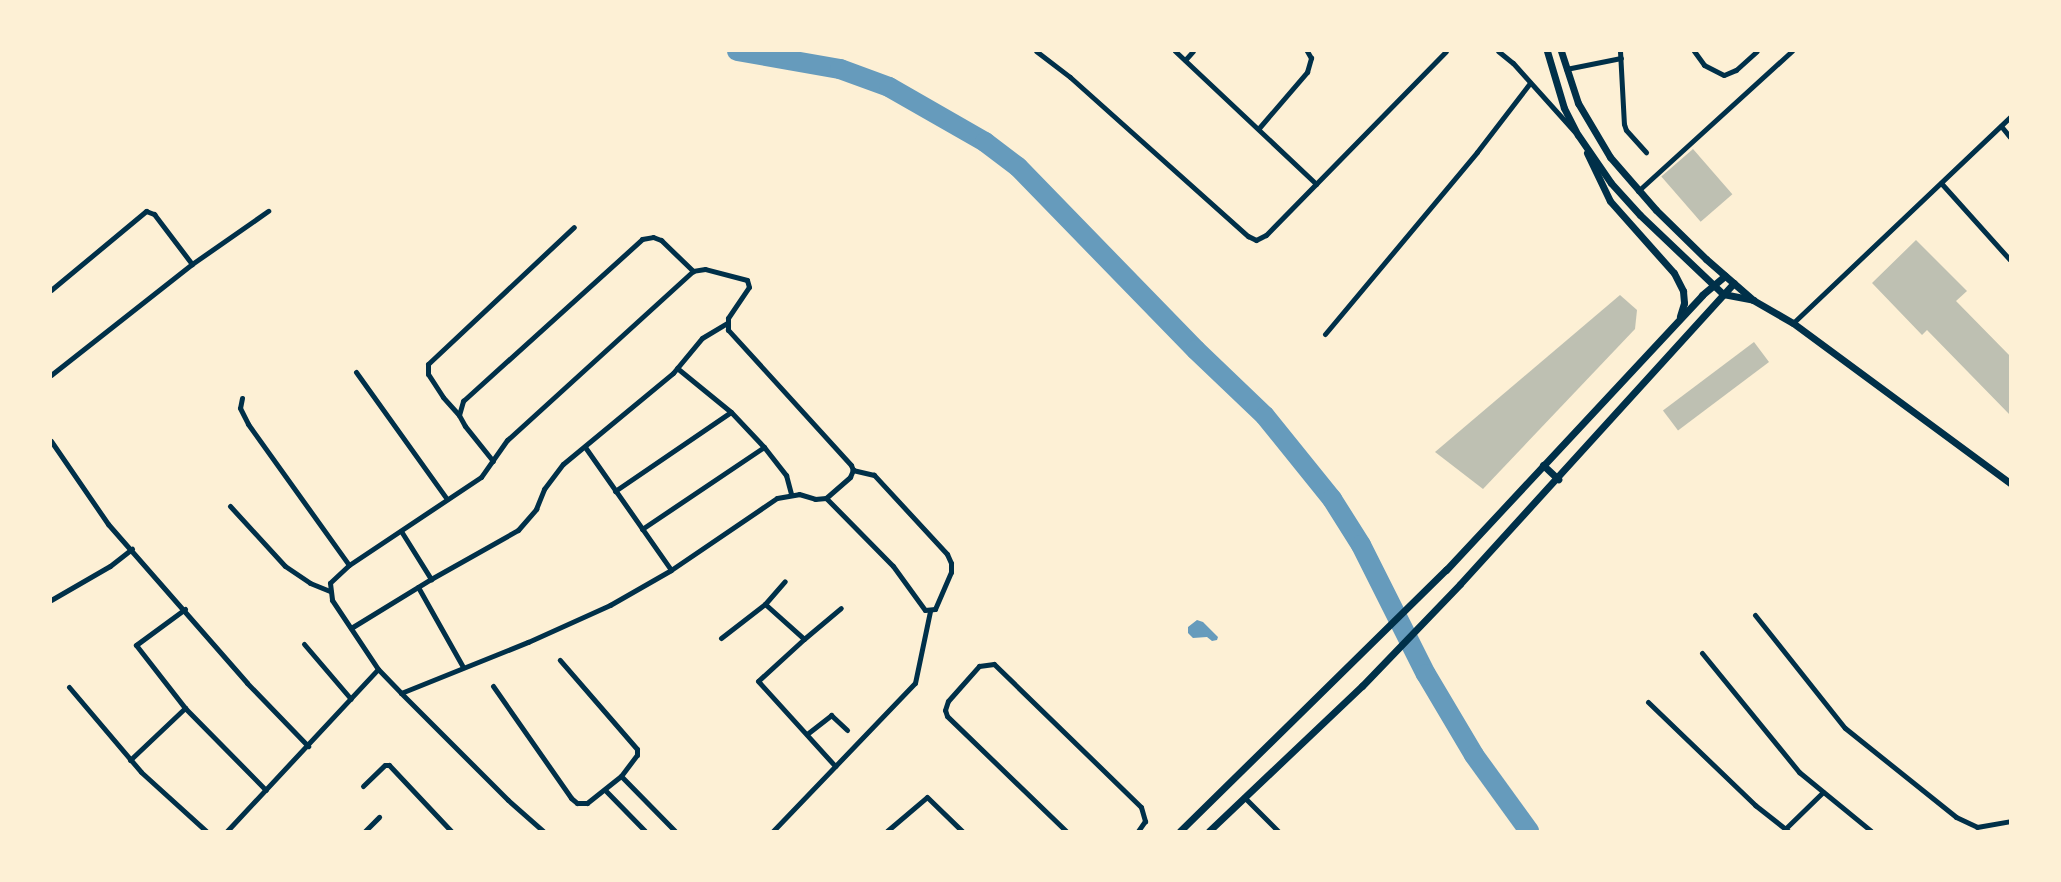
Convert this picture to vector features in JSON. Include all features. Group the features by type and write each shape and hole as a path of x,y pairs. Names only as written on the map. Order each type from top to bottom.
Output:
{"street":[{"path":"1036,51 1070,77 1248,236 1256,240 1266,236 1446,51"},
{"path":"1175,51 1316,184"},
{"path":"1185,60 1193,51"},
{"path":"1259,128 1307,72 1311,58 1307,51"},
{"path":"1498,51 1578,135"},
{"path":"1547,51 1564,108 1578,135 1626,199 1723,294 1754,300"},
{"path":"1561,51 1578,103 1610,157 1638,191 1725,276 1754,300 1792,323 2010,483"},
{"path":"1620,51 1624,124 1626,130 1646,152"},
{"path":"1694,51 1704,65 1724,75 1736,70 1756,51"},
{"path":"1638,191 1792,51"},
{"path":"1566,69 1621,58"},
{"path":"1325,334 1470,160 1530,83"},
{"path":"1792,323 2010,117"},
{"path":"2001,126 2010,137"},
{"path":"1582,142 1594,173 1610,201 1674,273 1683,291 1684,303 1679,320"},
{"path":"1941,183 2010,260"},
{"path":"51,290 146,211 154,214 192,264"},
{"path":"51,375 192,264 268,211"},
{"path":"493,461 443,397 428,374 428,364 574,227"},
{"path":"459,415 463,401 642,239 653,237 661,240 693,271"},
{"path":"351,628 418,586 518,530 536,510 544,489 556,471 677,368 702,338 727,323 730,313 749,288 748,281 705,269 693,271 507,440 481,477 349,565 332,579 330,591 332,600 378,669 543,831"},
{"path":"1180,831 1348,669 1446,570 1679,320 1725,276"},
{"path":"1209,831 1362,686 1460,584 1734,283"},
{"path":"727,323 736,341 851,465 853,470 850,477 826,498"},
{"path":"677,368 731,412 764,447 786,475 791,494"},
{"path":"356,372 447,499"},
{"path":"242,398 240,408 248,424 349,565"},
{"path":"615,491 731,412"},
{"path":"51,441 108,524 185,609 247,683 308,746"},
{"path":"585,447 671,570"},
{"path":"642,529 764,447"},
{"path":"1543,465 1558,479"},
{"path":"853,470 874,475 950,558 951,572 942,598 935,609 930,611"},
{"path":"401,693 528,642 610,605 671,570 771,502 791,494 826,498 893,566 926,610 930,611"},
{"path":"230,506 285,566 310,583 330,591"},
{"path":"401,531 431,579"},
{"path":"51,600 110,566 132,549"},
{"path":"721,638 765,604 785,581"},
{"path":"418,586 463,668"},
{"path":"765,604 804,639"},
{"path":"835,766 758,681 841,608"},
{"path":"185,609 136,645 185,708 266,790"},
{"path":"773,831 915,683 930,611"},
{"path":"1755,615 1845,728 1956,817 1976,829 2010,821"},
{"path":"304,644 351,699"},
{"path":"1702,653 1799,772 1871,831"},
{"path":"493,686 571,798 577,803 587,803 621,776 637,754 637,749 560,660"},
{"path":"1066,831 947,716 945,710 948,701 979,666 994,664 1141,807 1145,821 1138,831"},
{"path":"227,831 378,669"},
{"path":"69,687 130,760 163,794 206,831"},
{"path":"1648,702 1755,806 1787,830 1823,792"},
{"path":"130,760 185,708"},
{"path":"807,734 831,715 847,730"},
{"path":"363,786 385,765 389,765 451,831"},
{"path":"621,776 675,831"},
{"path":"605,790 645,831"},
{"path":"887,831 927,797 962,831"},
{"path":"1244,797 1278,831"},
{"path":"365,831 379,818"}],"water":[{"path":"1197,620 1203,622 1218,637 1217,640 1212,641 1207,637 1193,638 1188,633 1188,627"}],"building":[{"path":"1693,149 1732,194 1701,222 1661,177"},
{"path":"1916,240 1967,291 1956,301 2010,356 2010,415 1927,330 1922,335 1872,283"},
{"path":"1620,295 1637,310 1635,329 1483,489 1435,452"},
{"path":"1754,342 1769,362 1678,431 1663,411"}],"waterway":[{"path":"737,51 840,69 889,87 985,142 1018,167 1196,350 1265,416 1332,499 1361,545 1426,674 1474,755 1529,831"}]}
